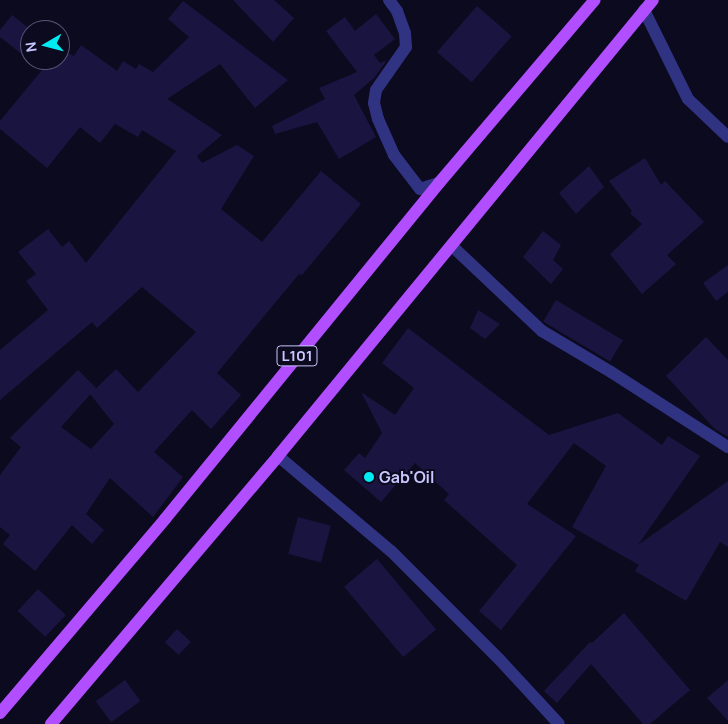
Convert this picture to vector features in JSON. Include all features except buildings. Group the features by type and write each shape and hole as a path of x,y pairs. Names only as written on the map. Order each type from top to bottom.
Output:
{"main road":[{"name":"L101","path":"0,713 165,519 439,183 595,0"},
{"path":"51,724 278,456 653,0"}],"street":[{"path":"389,0 397,11 406,34 406,47 376,90 374,104 378,119 394,155 420,189 439,183"},
{"path":"644,10 688,99 728,137"},
{"path":"452,246 542,332 612,372 728,447"},
{"path":"278,456 391,551 499,659 559,724"}],"place":[{"name":"Gab'Oil","path":"369,477"}]}
